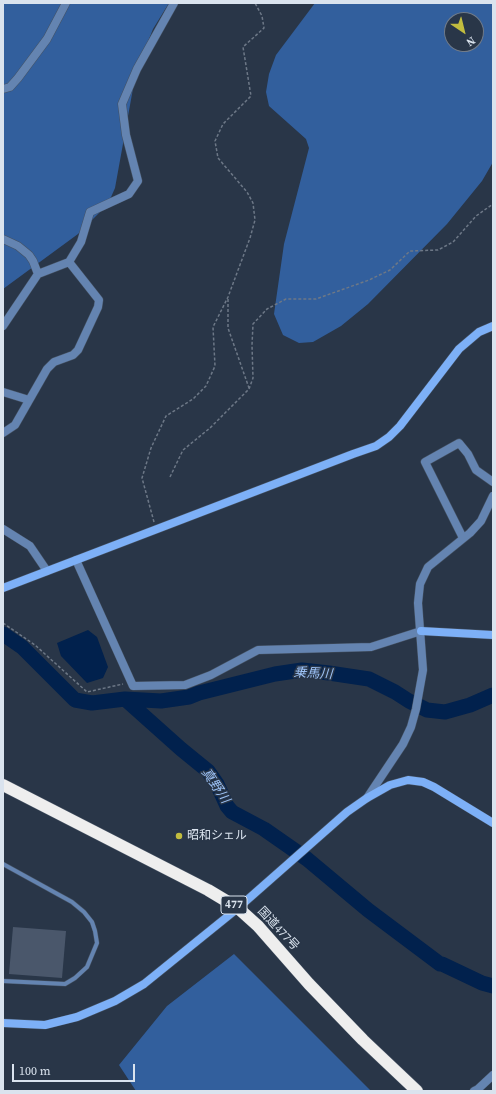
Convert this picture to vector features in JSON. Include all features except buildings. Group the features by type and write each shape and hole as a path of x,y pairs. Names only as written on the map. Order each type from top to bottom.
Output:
{"highway":[{"name":"国道477号","path":"3,785 208,890 238,908 258,926 363,1040 417,1091"}],"street":[{"path":"3,89 10,87 47,39 66,3"},
{"path":"3,326 38,274 69,262 80,242 90,212 129,194 138,181 126,135 122,104 137,69 174,3"},
{"path":"3,239 18,246 28,255 38,274"},
{"path":"3,433 15,425 47,369 54,362 73,355 78,350 98,307 99,300 69,262"},
{"path":"3,588 376,446 389,437 400,426 459,349 479,332 493,326"},
{"path":"3,392 29,400"},
{"path":"463,538 425,462 459,443 468,454 476,470 493,482"},
{"path":"367,798 403,744 411,727 420,693 423,670 418,602 420,584 428,567 481,521 493,496"},
{"path":"3,529 30,546 47,571"},
{"path":"76,560 133,686 185,685 211,676 258,650 371,647 421,631 493,635"},
{"path":"3,1023 45,1025 77,1017 115,1001 144,984 238,908 347,812 367,798 390,785 408,780 423,782 434,787 493,823"},
{"path":"474,1091 493,1075"}],"lane":[{"path":"3,864 72,902 84,912 92,922 97,943 87,967 75,978 65,984 3,981"}],"path":[{"path":"156,529 142,478 151,448 166,416 193,398 206,386 215,366 213,327 228,297 250,238 255,220 253,203 247,192 218,158 215,141 223,124 251,96 243,47 264,28 262,16 255,3"},
{"path":"170,477 183,450 210,428 249,389 253,378 253,324 267,309 286,299 316,299 369,280 390,270 410,251 438,250 453,242 476,216 493,204"},
{"path":"228,297 228,328 249,389"},
{"path":"3,623 35,645 87,692 131,682"}],"shaded area":[{"path":"3,3 169,3 153,29 136,72 115,188 108,204 78,234 3,289"},
{"path":"315,3 493,3 493,162 482,181 447,224 368,304 341,326 313,342 299,343 283,335 274,314 284,244 309,148 306,139 269,106 266,92 269,74 276,55"},
{"path":"88,630 97,637 108,667 103,678 87,683 61,656 57,643"},
{"path":"234,954 371,1091 136,1091 119,1065 167,1006"}],"waterway":[{"name":"乗馬川","path":"3,634 22,647 75,700 92,703 125,699 161,701 189,697 199,693 275,674 302,670 369,679 427,710 445,712 470,705 493,695"},
{"name":"真野川","path":"125,699 208,771 217,784 227,806 232,812 264,829 307,859 368,910 440,964 482,983 493,986"}],"place":[{"name":"昭和シェル","path":"179,836"}]}
